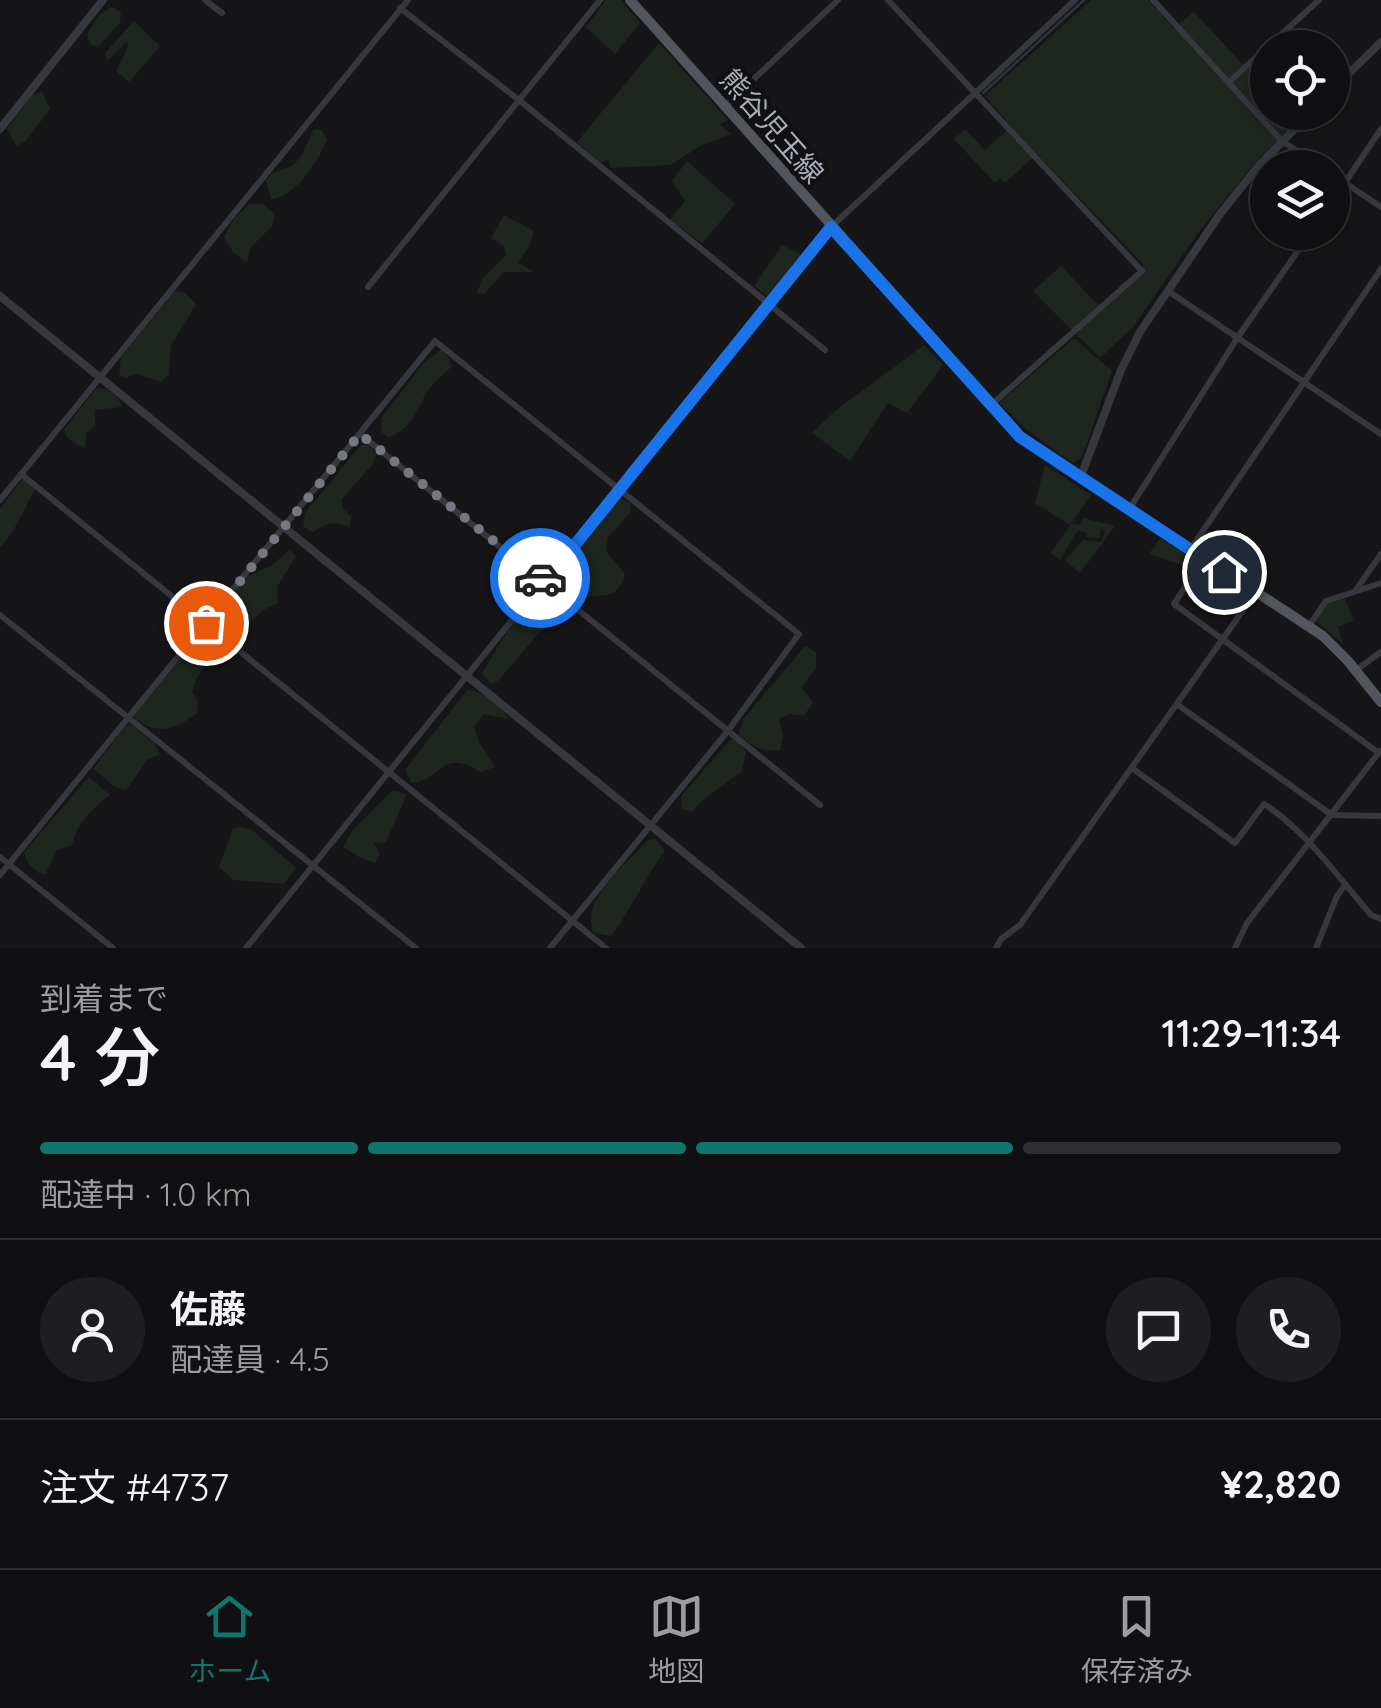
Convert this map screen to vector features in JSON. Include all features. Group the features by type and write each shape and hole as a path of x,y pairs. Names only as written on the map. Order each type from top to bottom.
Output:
{"main road":[{"name":"熊谷児玉線","path":"630,0 1020,437 1329,642 1381,702"}],"street":[{"path":"0,129 103,0"},
{"path":"205,0 222,14"},
{"path":"0,500 408,0"},
{"path":"368,286 600,0"},
{"path":"725,106 838,0"},
{"path":"888,0 1142,270 990,406"},
{"path":"246,948 831,227 1075,0"},
{"path":"1153,0 1282,141 1295,150"},
{"path":"1229,82 1319,0"},
{"path":"400,8 825,350"},
{"path":"1350,72 1381,42"},
{"path":"1350,177 1381,129"},
{"path":"1081,476 1121,370 1140,332 1220,214 1293,130"},
{"path":"1350,186 1381,207"},
{"path":"1129,509 1299,250"},
{"path":"1190,550 1381,270"},
{"path":"1168,291 1381,434"},
{"path":"0,296 801,948"},
{"path":"0,875 435,341 799,634 727,732 550,948"},
{"path":"360,434 820,805"},
{"path":"21,474 606,948"},
{"path":"1356,591 1381,554"},
{"path":"1203,558 1174,604 1380,752 1247,923 1235,948"},
{"path":"1308,627 1326,601 1381,583"},
{"path":"996,948 1020,924 1256,592"},
{"path":"0,614 416,948"},
{"path":"1356,670 1381,652"},
{"path":"1178,705 1332,815 1381,816"},
{"path":"1132,768 1235,843 1264,804 1310,846 1371,915 1381,918"},
{"path":"0,857 113,948"},
{"path":"1316,948 1337,896 1346,885"}],"shaded area":[{"path":"606,0 621,0 640,23 615,54 586,27"},
{"path":"1091,0 1148,0 1174,28 1194,12 1250,68 1250,130 1290,130 1270,150 1250,150 1250,169 1198,233 1134,326 1100,358 1033,291 1061,266 1099,306 1144,265 1037,154 1005,183 1000,178 995,183 954,139 965,129 985,150 1011,126 985,96"},
{"path":"113,7 121,12 120,23 98,47 90,44 87,34 101,14"},
{"path":"134,21 160,46 129,82 116,71 127,42 107,61 105,53"},
{"path":"659,43 728,120 720,124 731,134 702,145 670,165 611,168 608,160 600,163 577,142"},
{"path":"42,92 50,109 25,142 16,146 7,129 33,94"},
{"path":"314,129 322,130 327,140 318,158 289,192 271,199 266,180 298,160"},
{"path":"687,161 735,204 702,243 670,220 685,201 672,181"},
{"path":"249,204 262,204 275,214 272,226 250,248 247,263 233,252 224,237"},
{"path":"504,215 534,231 518,262 533,272 504,272 484,294 477,293 482,279 506,255 504,246 491,238"},
{"path":"782,245 801,255 769,297 754,286"},
{"path":"175,291 185,293 196,304 171,346 169,375 161,382 137,374 125,378 119,374 121,357"},
{"path":"1074,338 1112,371 1082,457 1073,463 1028,431 999,403"},
{"path":"924,345 943,365 907,413 888,403 850,461 812,433 835,411"},
{"path":"441,349 451,367 429,389 403,429 389,437 381,432 382,417 422,365"},
{"path":"96,389 107,389 122,407 95,410 95,426 86,433 85,449 67,438 64,429"},
{"path":"361,445 368,445 377,454 342,499 343,509 351,516 350,527 331,524 313,532 303,527 305,513"},
{"path":"1045,465 1091,495 1071,524 1080,525 1083,518 1115,526 1080,573 1065,560 1083,540 1101,542 1105,533 1101,528 1100,538 1087,537 1087,533 1078,530 1060,560 1051,553 1070,525 1035,503"},
{"path":"22,479 36,487 0,548 0,509"},
{"path":"619,498 630,503 631,512 608,537 606,551 625,574 621,584 611,594 571,600 562,593 558,576"},
{"path":"1160,538 1198,562 1193,569 1149,554"},
{"path":"289,550 296,556 277,587 278,603 265,609 235,636 213,622 218,609 246,577 271,566"},
{"path":"548,590 561,603 563,615 537,635 498,681 491,684 482,674 495,651 518,617"},
{"path":"1344,597 1354,620 1338,627 1343,644 1316,621 1328,603"},
{"path":"203,632 215,637 221,646 197,677 192,692 198,701 197,713 164,729 149,726 133,716 160,679"},
{"path":"805,646 816,652 816,669 801,687 813,702 804,716 790,714 779,719 783,736 780,750 757,748 738,734 744,718"},
{"path":"468,689 492,700 509,719 484,714 474,727 495,767 481,772 468,765 450,764 422,781 411,783 405,770"},
{"path":"130,724 153,742 160,754 147,760 126,790 115,787 93,769"},
{"path":"731,739 737,740 746,752 742,771 692,812 682,809 681,796"},
{"path":"89,777 110,795 86,816 72,845 57,850 45,875 29,864 24,852"},
{"path":"393,790 407,794 386,842 374,843 380,854 375,863 343,847 353,830"},
{"path":"233,828 251,829 296,868 284,884 233,880 219,867"},
{"path":"655,838 665,851 625,915 611,936 594,933 591,921 599,895 629,859"}],"waterway":[{"path":"983,93 1084,0"}],"way so far":[{"path":"206,623 360,434 540,578"}],"route":[{"path":"540,578 545,582 831,227 1020,437 1224,572"}]}
